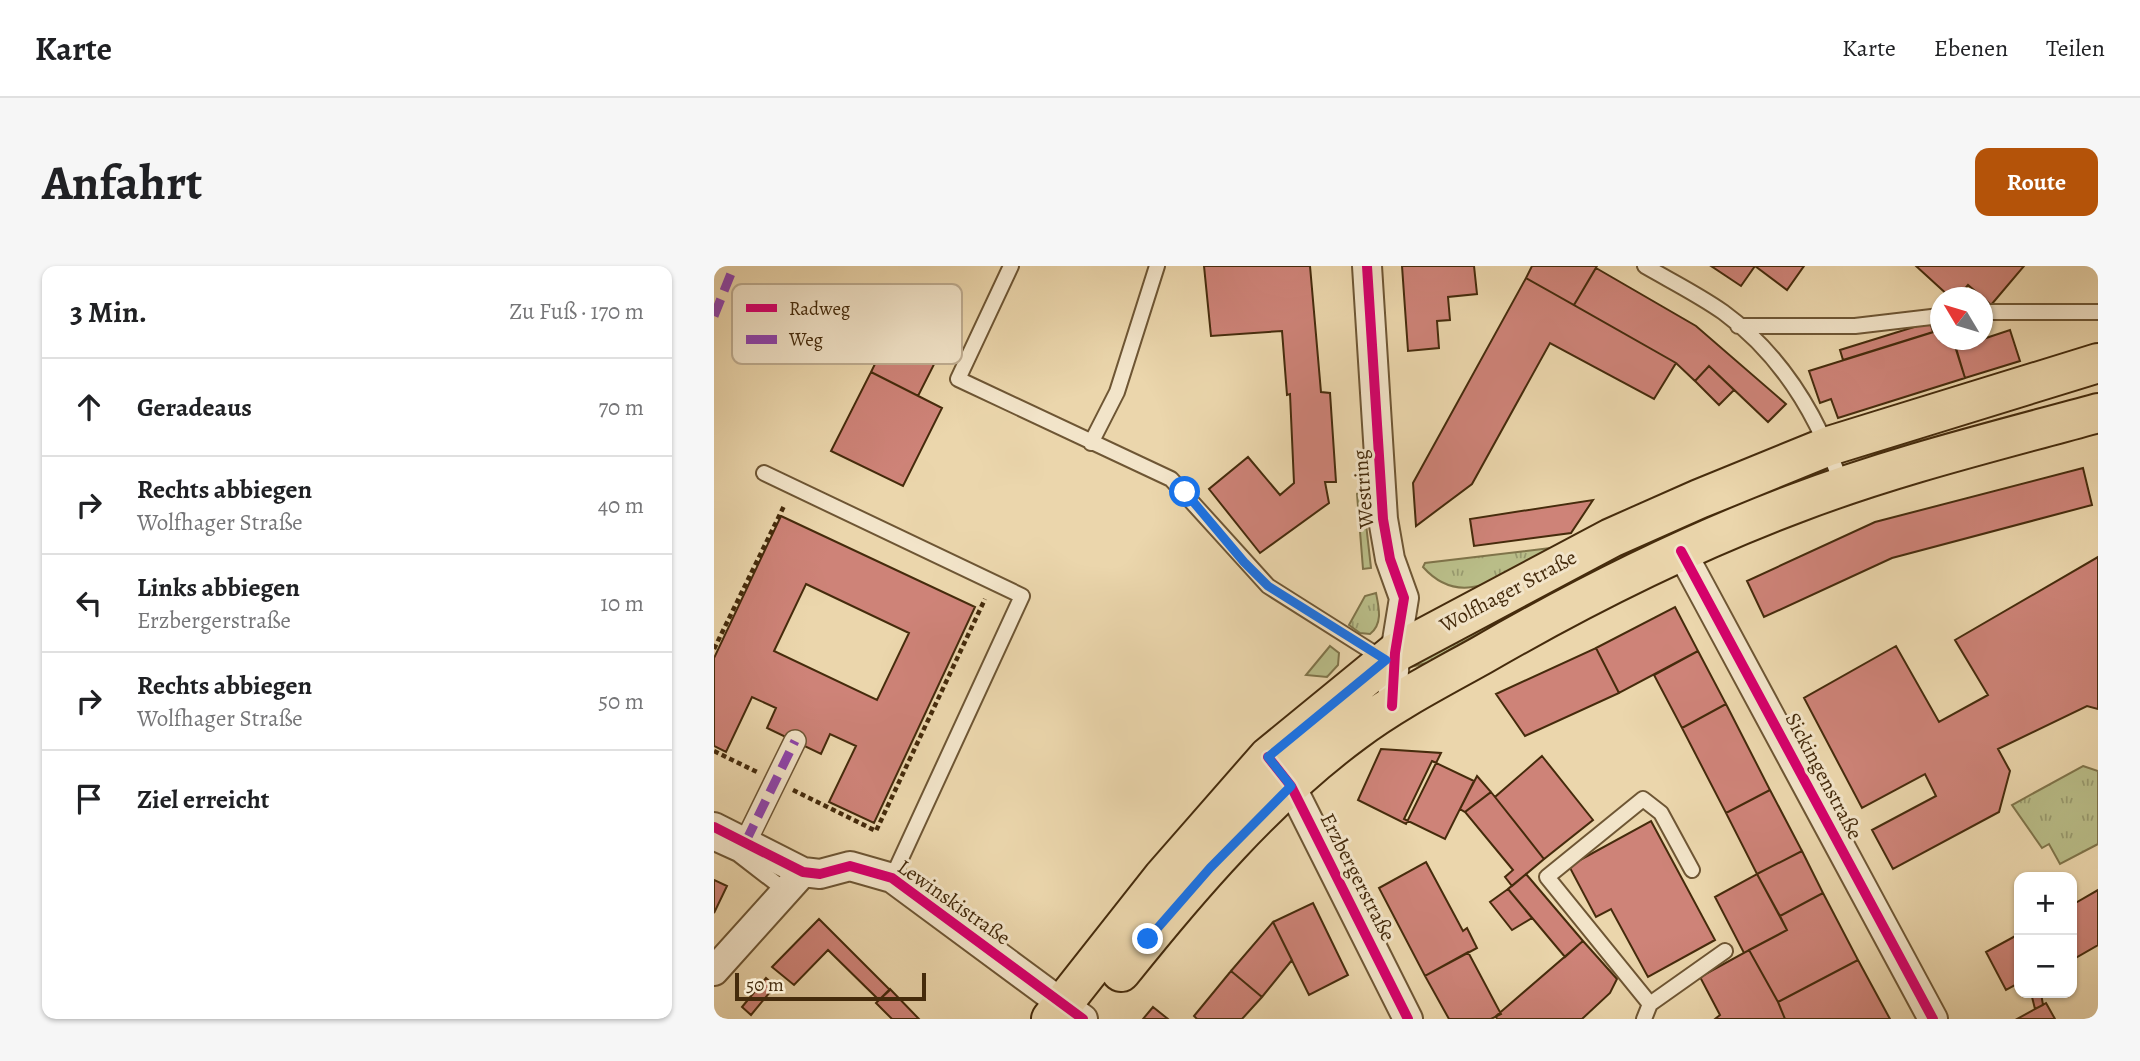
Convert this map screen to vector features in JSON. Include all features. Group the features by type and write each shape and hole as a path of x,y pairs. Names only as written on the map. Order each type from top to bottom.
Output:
{"main road":[{"name":"Wolfhager Straße","path":"1070,1015 1163,877 1279,771 1391,657 1611,538 1829,446 2098,363"},
{"name":"Wolfhager Straße","path":"1279,771 1353,733 1392,706 1521,632 1681,551 1895,468 2098,413"}],"street":[{"name":"Westring","path":"1367,266 1383,519 1390,559 1404,598 1391,657 1392,706"},
{"name":"Sickingenstraße","path":"1681,551 1933,1019"},
{"path":"746,841 795,741"},
{"name":"Erzbergerstraße","path":"1279,771 1408,1019"},
{"path":"714,827 746,841 795,881 714,971"},
{"name":"Lewinskistraße","path":"795,881 850,866 892,878 1070,1015"}],"lane":[{"path":"1011,266 958,379 1171,479 1268,586 1391,657"},
{"path":"1091,443 1117,392 1157,266"},
{"path":"1645,266 1723,312 1779,362 1829,446 1843,487"},
{"path":"1993,312 2098,312"},
{"path":"1738,326 1855,326 1930,317"},
{"path":"764,473 1023,596 892,878"},
{"path":"1650,1004 1548,877 1643,799 1661,813 1692,870"},
{"path":"714,843 795,881"},
{"path":"1644,1019 1650,1004 1725,951"}],"path":[{"path":"714,649 793,487"},
{"path":"714,751 876,831 993,582"}],"green space":[{"path":"1809,475 1806,480 1660,542 1566,587 1427,663 1406,668 1591,561"},
{"path":"1362,489 1371,568 1363,569 1357,494"},
{"path":"1551,548 1499,578 1473,587 1448,585 1423,567 1425,563"},
{"path":"1376,593 1379,615 1377,625 1370,634 1360,633 1349,625 1365,596"},
{"path":"1330,646 1339,653 1338,665 1327,677 1306,675"},
{"path":"2083,766 2098,771 2098,844 2060,864 2049,844 2042,848 2012,805"}],"building":[{"path":"1204,266 1310,266 1321,392 1330,393 1336,482 1325,482 1329,503 1260,553 1209,489 1248,457 1280,495 1294,483 1290,394 1287,395 1282,331 1211,336"},
{"path":"1402,266 1474,266 1477,294 1448,297 1450,320 1437,321 1439,348 1408,351"},
{"path":"1532,266 1597,266 1574,305 1526,278"},
{"path":"1711,266 1755,266 1741,286"},
{"path":"1755,266 1804,266 1787,290"},
{"path":"1916,266 2024,266 1993,303 1993,287 1939,287"},
{"path":"1596,268 1696,326 1786,404 1768,422 1709,366 1695,381 1676,363 1574,305"},
{"path":"1526,278 1676,363 1654,399 1550,343 1472,484 1416,526 1413,483"},
{"path":"1930,322 1930,333 1843,360 1840,350"},
{"path":"2010,330 2020,361 1965,378 1957,350 1993,350 1993,336"},
{"path":"1930,333 1930,350 1956,350 1965,378 1838,418 1831,399 1820,403 1809,371"},
{"path":"875,364 934,364 918,396 871,372"},
{"path":"1709,366 1734,390 1719,405 1695,381"},
{"path":"871,372 942,408 903,486 831,451"},
{"path":"2083,468 2092,505 1892,558 1764,617 1747,581 1875,522"},
{"path":"1593,500 1571,533 1474,546 1470,519"},
{"path":"781,516 975,607 874,823 829,802 856,746 830,734 821,754 767,728 776,708 752,697 726,752 714,746 714,658","holes":["806,584 909,633 877,700 774,651"]},
{"path":"2098,557 2098,709 2087,706 1998,749 2010,771 1999,812 1893,869 1872,830 1936,796 1925,774 1862,808 1804,698 1896,646 1939,722 1988,695 1955,640"},
{"path":"1675,607 1698,651 1619,693 1596,648"},
{"path":"1596,648 1619,693 1525,736 1496,694"},
{"path":"1698,651 1726,704 1682,728 1654,675"},
{"path":"1726,704 1770,790 1726,813 1682,728"},
{"path":"1381,749 1441,753 1406,824 1358,800"},
{"path":"1542,756 1593,820 1544,859 1495,797"},
{"path":"1432,761 1474,781 1445,839 1404,819"},
{"path":"1477,776 1491,792 1465,812 1460,809"},
{"path":"1770,790 1802,851 1757,874 1726,813"},
{"path":"1491,792 1544,859 1512,886 1505,877 1513,870 1465,812"},
{"path":"1651,821 1715,940 1648,977 1611,909 1596,917 1569,866"},
{"path":"1802,851 1823,893 1780,916 1757,874"},
{"path":"1426,862 1463,931 1467,928 1477,948 1425,976 1379,888"},
{"path":"1526,874 1583,941 1565,957 1508,889"},
{"path":"1757,874 1787,930 1744,953 1715,897"},
{"path":"714,880 727,886 714,913"},
{"path":"1508,889 1532,918 1512,930 1490,902"},
{"path":"2098,890 2098,945 2077,957 2077,935 2077,902"},
{"path":"1823,893 1858,960 1778,1002 1749,950 1787,930 1780,916"},
{"path":"1313,903 1348,975 1309,995 1273,922"},
{"path":"819,919 890,990 879,1000 828,950 794,985 772,967"},
{"path":"1273,922 1292,960 1262,997 1231,971"},
{"path":"2014,937 2014,986 2006,990 1986,952"},
{"path":"1583,941 1617,979 1610,993 1582,1019 1497,1019 1496,1016"},
{"path":"1749,950 1785,1019 1715,1019 1720,1015 1700,977"},
{"path":"1468,952 1501,1014 1491,1019 1449,1019 1425,976"},
{"path":"1858,960 1890,1019 1785,1019 1778,1002"},
{"path":"1231,971 1262,997 1242,1019 1197,1019 1194,1016"},
{"path":"766,978 775,986 751,1015 742,1007"},
{"path":"890,989 919,1019 892,1019 876,1003"},
{"path":"2032,998 2042,998 2043,1005 2035,1009"},
{"path":"2046,1003 2055,1019 2017,1019 2035,1009"},
{"path":"1153,1007 1168,1019 1143,1019"}],"marked path":[{"path":"714,316 734,266"},
{"path":"746,841 795,741"}],"cycle path":[{"path":"1367,266 1383,519 1390,559 1404,598 1395,653 1392,706"},
{"path":"1681,551 1933,1019"},
{"path":"1268,757 1291,786 1408,1019"},
{"path":"714,827 803,872 820,874 850,866 892,878 1083,1019"}],"route":[{"path":"1148,939 1210,868 1291,786 1268,757 1386,660 1268,586 1255,575 1185,492"}]}
